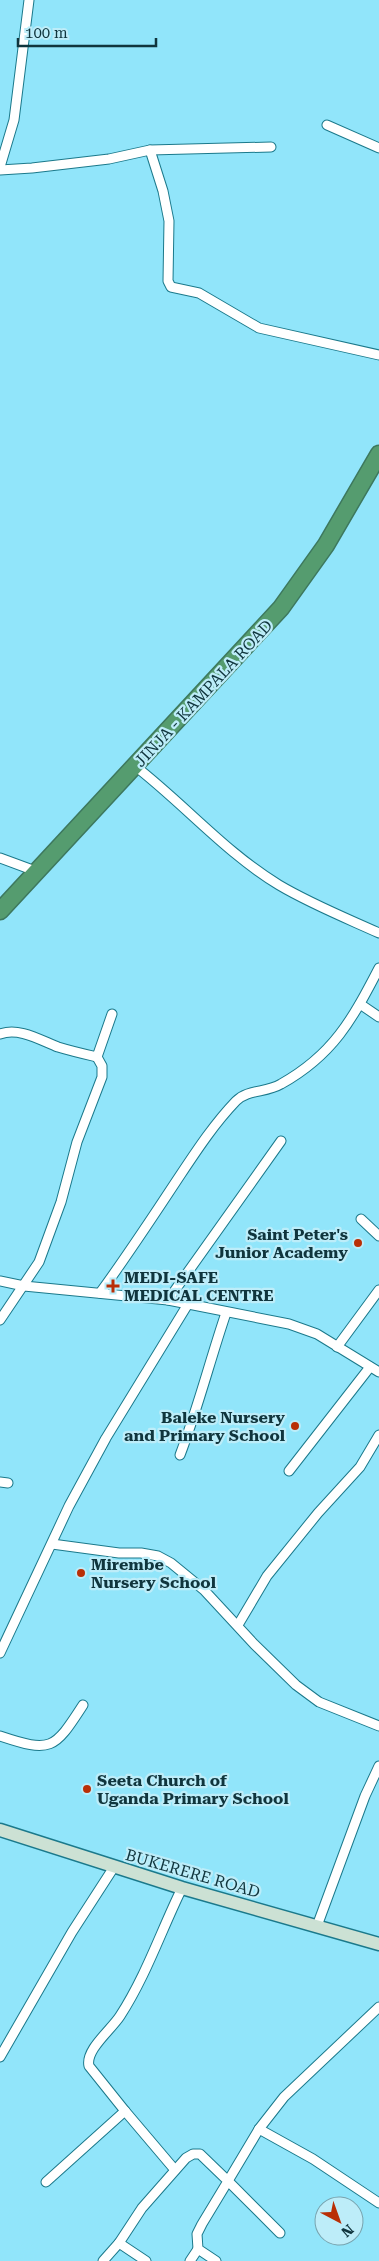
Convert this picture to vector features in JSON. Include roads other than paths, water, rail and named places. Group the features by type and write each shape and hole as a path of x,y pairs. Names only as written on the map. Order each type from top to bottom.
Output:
{"highway":[{"name":"JINJA - KAMPALA ROAD","path":"0,911 281,608 326,545 379,454"}],"main road":[{"name":"BUKERERE ROAD","path":"0,1830 182,1888 379,1944"}],"street":[{"path":"29,0 14,120 0,168 32,168 110,159 150,150 271,147"},
{"path":"327,125 379,148"},
{"path":"150,150 163,191 169,221 168,281 171,287 199,293 259,328 379,355"},
{"path":"136,766 235,852 279,885 379,933"},
{"path":"0,858 38,872"},
{"path":"100,1293 206,1136 236,1101 250,1092 267,1091 273,1088 300,1074 320,1058 329,1049 360,1004 379,968"},
{"path":"360,1004 379,1017"},
{"path":"97,1057 112,1014"},
{"path":"0,1034 16,1032 27,1035 67,1050 97,1057 102,1066 102,1077 95,1100 77,1142 61,1202 39,1262 0,1320"},
{"path":"168,1300 281,1141"},
{"path":"361,1219 379,1236"},
{"path":"0,1281 24,1286 168,1300 304,1328 379,1372"},
{"path":"337,1347 379,1290"},
{"path":"0,1653 52,1544 106,1438 188,1304"},
{"path":"180,1455 194,1420 201,1391 226,1313"},
{"path":"289,1471 370,1367"},
{"path":"238,1625 267,1576 318,1513 360,1466 379,1436"},
{"path":"52,1544 158,1556 171,1563 204,1590 296,1685 319,1702 379,1726"},
{"path":"0,1736 30,1746 45,1747 65,1733 83,1705"},
{"path":"317,1926 365,1796 379,1766"},
{"path":"0,2058 72,1932 114,1867"},
{"path":"175,2170 89,2066 89,2054 119,2018 135,1991 182,1888"},
{"path":"190,2261 198,2249 197,2234 202,2224 259,2129 284,2097 379,2007"},
{"path":"46,2182 125,2111"},
{"path":"259,2129 313,2159 363,2191 379,2204"},
{"path":"102,2261 118,2243 142,2208 186,2158 193,2154 200,2154 280,2233"},
{"path":"118,2243 146,2261"},
{"path":"198,2249 216,2261"}],"place":[{"name":"Saint Peter's Junior Academy","path":"358,1243"},
{"name":"MEDI-SAFE MEDICAL CENTRE","path":"113,1286"},
{"name":"Baleke Nursery and Primary School","path":"295,1426"},
{"name":"Mirembe Nursery School","path":"81,1573"},
{"name":"Seeta Church of Uganda Primary School","path":"87,1789"}]}
